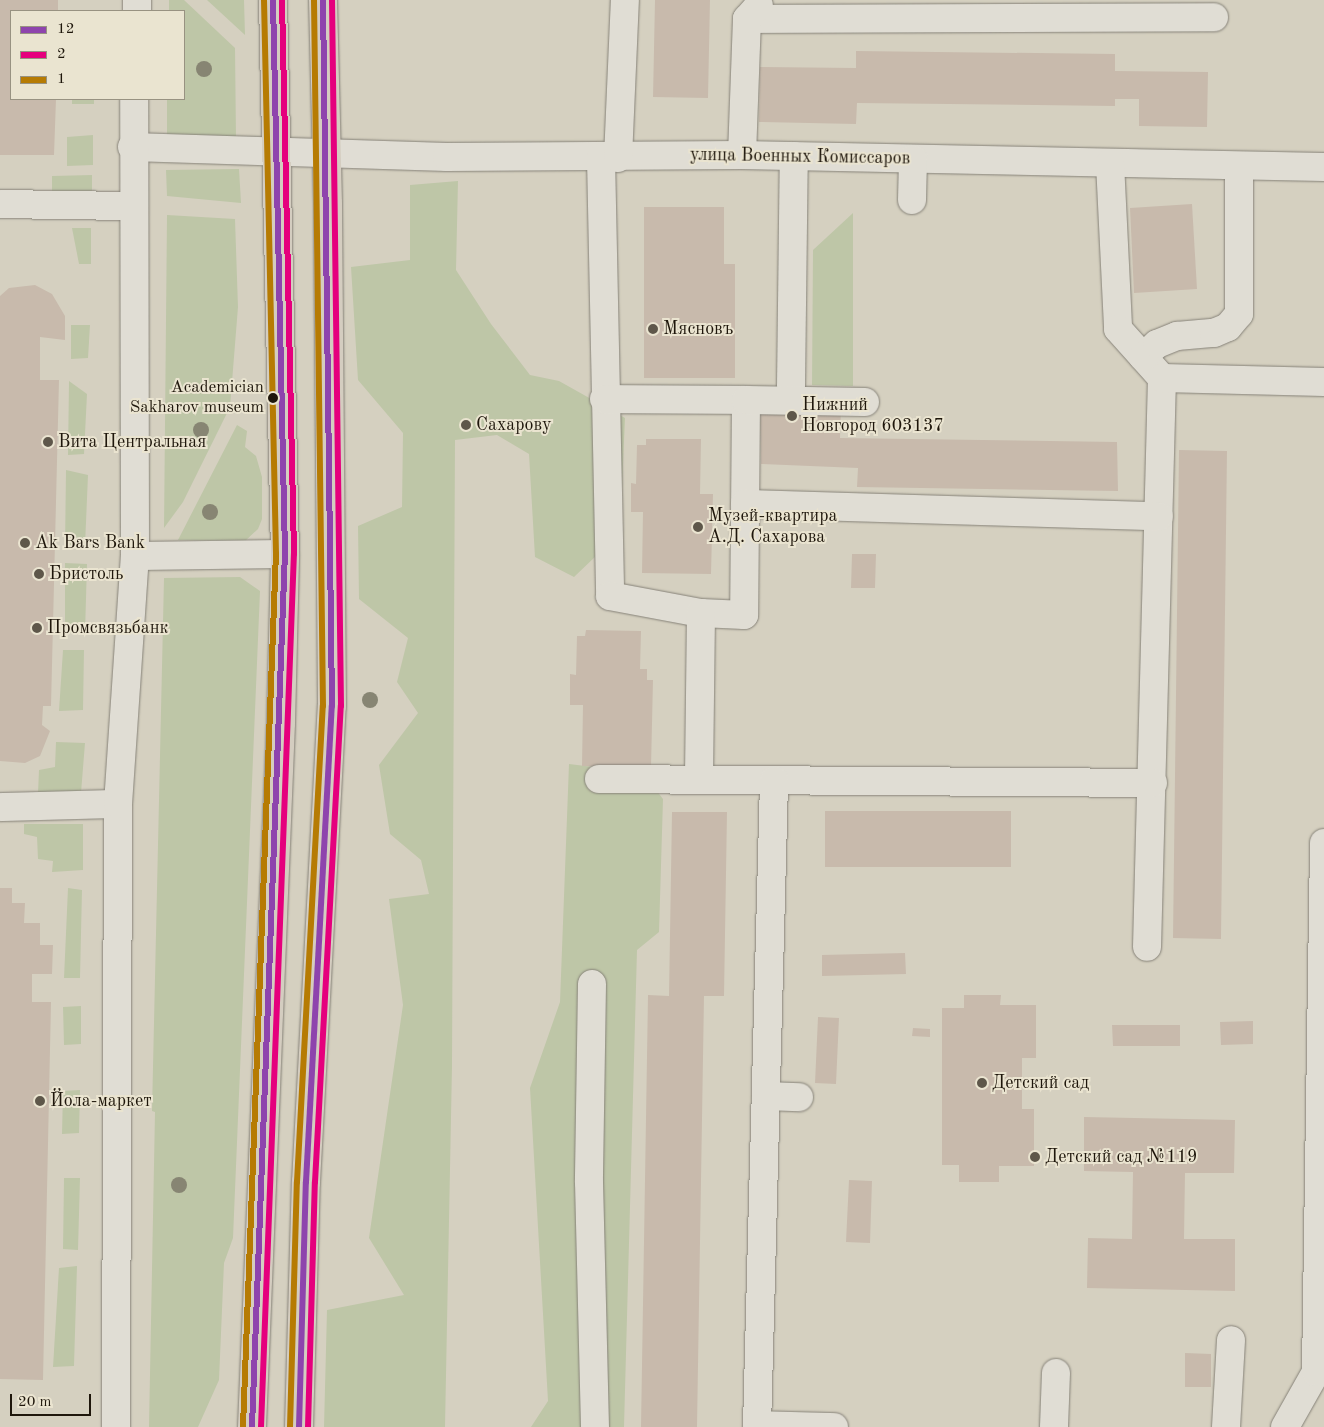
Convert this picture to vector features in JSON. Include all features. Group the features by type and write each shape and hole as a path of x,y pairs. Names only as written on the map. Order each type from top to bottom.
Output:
{"main road":[{"path":"252,1427 282,723 285,554 273,0"},
{"path":"299,1427 306,1182 332,706 323,0"}],"street":[{"path":"625,0 609,158 604,398 610,596 701,614 744,615 746,400"},
{"path":"742,155 755,10 1214,17"},
{"path":"116,1427 118,804 134,556 132,206 134,100"},
{"name":"улица Военных Комиссаров","path":"132,147 609,158 742,155 1324,167"},
{"path":"791,386 794,156"},
{"path":"912,200 913,159"},
{"path":"1110,163 1118,329 1162,378 1153,783 1147,947"},
{"path":"1143,357 1157,344 1177,336 1214,333 1228,327 1239,314 1239,166"},
{"path":"0,204 132,206"},
{"path":"1162,378 1324,382"},
{"path":"604,398 866,402"},
{"path":"744,504 1159,516"},
{"path":"134,556 285,554"},
{"path":"698,780 701,614"},
{"path":"598,779 1153,783"},
{"path":"774,780 757,1426 834,1427"},
{"path":"0,807 118,804"},
{"path":"1285,1427 1316,1372 1322,1140 1324,843"},
{"path":"592,984 590,1182 596,1427"},
{"path":"766,1096 799,1097"},
{"path":"1226,1427 1231,1340"},
{"path":"1054,1427 1056,1373"}],"green space":[{"path":"169,0 184,0 235,48 236,138 167,137 167,100 185,100 185,10 169,10"},
{"path":"207,0 244,0 245,35"},
{"path":"72,100 94,100 94,104 72,104"},
{"path":"93,135 93,165 67,166 67,137"},
{"path":"239,169 241,203 167,196 166,170"},
{"path":"92,175 92,197 52,195 52,176"},
{"path":"458,181 456,270 491,324 530,375 559,381 625,418 620,533 574,577 535,557 529,454 497,435 455,440 452,1066 445,1427 324,1427 327,1310 404,1295 369,1238 403,1005 389,899 429,894 421,860 390,834 379,765 418,713 397,682 408,638 359,599 358,526 402,507 403,433 358,380 351,267 410,260 410,185"},
{"path":"853,213 853,386 812,385 813,250"},
{"path":"167,215 235,219 238,307 230,407 183,502 164,528"},
{"path":"72,228 91,228 91,264 79,264"},
{"path":"71,325 90,325 88,358 71,359"},
{"path":"69,381 87,394 84,454 68,455"},
{"path":"237,425 247,431 245,447 256,456 262,477 262,519 258,529 245,541 178,540"},
{"path":"66,470 88,475 85,546 65,547"},
{"path":"65,563 87,564 85,633 65,633"},
{"path":"240,577 260,591 233,1238 224,1263 219,1380 198,1427 149,1427 155,1112 152,1111 164,578"},
{"path":"63,650 84,650 83,710 59,711"},
{"path":"56,742 85,743 81,793 38,793 39,770 55,767"},
{"path":"569,764 643,773 663,799 659,932 637,950 624,1427 531,1427 548,1401 530,1088 560,1002"},
{"path":"24,824 83,824 83,870 52,872 53,861 38,859 37,837 24,834"},
{"path":"68,888 82,890 80,978 64,978"},
{"path":"81,1006 81,1044 64,1045 63,1007"},
{"path":"80,1090 79,1133 62,1134 63,1091"},
{"path":"64,1178 80,1178 78,1250 63,1249"},
{"path":"77,1266 74,1366 53,1367 59,1268"}],"building":[{"path":"0,0 58,0 58,10 10,10 10,100 56,100 54,155 0,155"},
{"path":"655,0 710,0 708,98 653,97"},
{"path":"856,51 1115,54 1115,71 1208,72 1207,127 1139,126 1139,99 1115,99 1115,106 857,103 856,124 759,122 760,67 856,68"},
{"path":"1192,204 1197,289 1134,293 1130,208"},
{"path":"644,207 724,207 724,264 735,264 735,378 644,378"},
{"path":"35,285 52,294 65,316 65,340 40,337 40,380 59,380 51,706 43,706 42,725 50,731 40,756 25,763 0,761 0,296 9,288"},
{"path":"760,407 841,408 840,438 1117,442 1118,491 857,487 858,468 761,464"},
{"path":"646,439 701,439 700,494 713,494 711,574 642,573 643,512 631,512 631,483 636,484 637,445 646,445"},
{"path":"1179,450 1227,451 1221,939 1173,938"},
{"path":"852,554 876,554 875,588 851,588"},
{"path":"586,630 641,631 640,669 647,669 647,680 653,680 651,767 582,766 583,705 570,705 570,674 576,675 577,636 585,636"},
{"path":"825,811 1011,811 1011,867 825,867"},
{"path":"672,812 727,812 724,996 704,996 697,1427 641,1427 648,995 669,996"},
{"path":"0,888 12,888 12,903 25,903 24,923 40,923 40,945 53,945 52,974 32,974 32,1002 51,1002 43,1380 0,1379"},
{"path":"905,953 906,974 822,976 822,955"},
{"name":"Детский сад","path":"964,995 1001,995 1000,1005 1036,1005 1036,1058 1022,1058 1022,1109 1034,1109 1034,1166 999,1166 999,1182 959,1182 959,1165 942,1165 942,1008 964,1008"},
{"path":"818,1017 839,1018 836,1084 815,1083"},
{"path":"1253,1021 1253,1044 1221,1045 1220,1022"},
{"path":"1112,1025 1180,1025 1180,1046 1113,1046"},
{"path":"913,1028 930,1029 930,1037 912,1036"},
{"path":"1084,1117 1235,1120 1234,1173 1185,1173 1184,1239 1235,1239 1235,1291 1087,1288 1088,1238 1132,1239 1133,1172 1084,1171"},
{"path":"849,1180 872,1181 870,1243 846,1242"},
{"path":"1185,1353 1211,1354 1211,1387 1185,1387"}],"transit line":[{"name":"1","path":"243,1427 276,554 264,0"},
{"name":"12","path":"252,1427 285,554 273,0"},
{"name":"2","path":"261,1427 294,554 282,0"},
{"name":"1","path":"290,1427 297,1182 323,706 314,0"},
{"name":"12","path":"299,1427 306,1182 332,706 323,0"},
{"name":"2","path":"308,1427 315,1182 341,706 332,0"}],"place":[{"name":"Мясновъ","path":"653,329"},
{"name":"Academician Sakharov museum","path":"273,398"},
{"name":"Нижний Новгород 603137","path":"792,416"},
{"name":"Сахарову","path":"466,425"},
{"name":"Вита Центральная","path":"48,442"},
{"name":"Музей-квартира А.Д. Сахарова","path":"698,527"},
{"name":"Ak Bars Bank","path":"25,543"},
{"name":"Бристоль","path":"39,574"},
{"name":"Промсвязьбанк","path":"37,628"},
{"name":"Детский сад","path":"982,1083"},
{"name":"Йола-маркет","path":"40,1101"},
{"name":"Детский сад №119","path":"1035,1157"}]}
